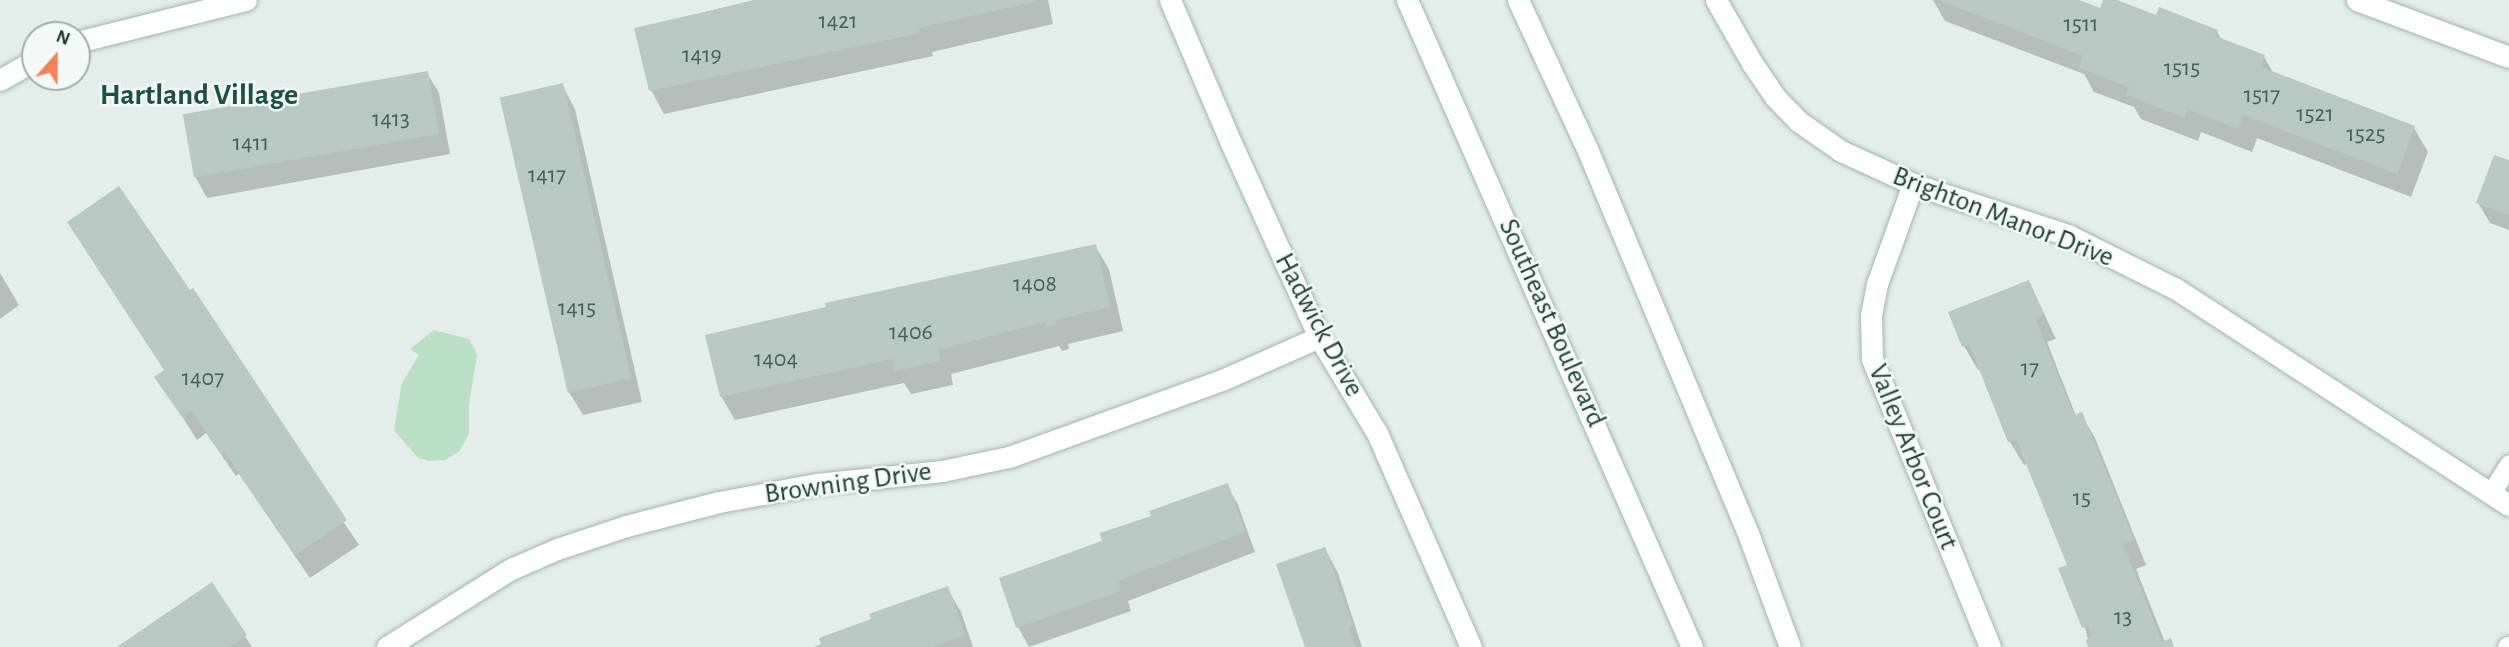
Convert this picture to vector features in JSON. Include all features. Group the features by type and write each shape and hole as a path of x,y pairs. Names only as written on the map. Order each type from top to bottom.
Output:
{"street":[{"path":"91,39 246,0"},
{"name":"Hadwick Drive","path":"1171,0 1231,143 1319,337 1377,433 1471,647"},
{"name":"Southeast Boulevard","path":"1407,0 1692,647"},
{"path":"1518,0 1588,151 1750,539 1790,647"},
{"name":"Brighton Manor Drive","path":"1716,0 1752,63 1776,97 1798,121 1841,151 1913,184 2070,236 2176,289 2500,499"},
{"path":"2357,0 2509,58"},
{"path":"0,80 21,68"},
{"name":"Valley Arbor Court","path":"1913,184 1877,284 1871,315 1872,359 1990,647"},
{"name":"Browning Drive","path":"387,647 511,569 557,549 626,526 719,502 817,484 942,471 1009,457 1222,380 1319,337"}],"lane":[{"path":"2500,499 2509,464"}],"green space":[{"path":"434,330 469,339 477,355 469,405 469,433 460,451 445,460 429,461 418,458 394,430 402,383 419,355 410,349"}],"building":[{"path":"757,0 1038,1 919,28 920,33 649,91 634,28"},
{"path":"1938,0 2079,0 2100,8 2103,0 2117,0 2156,15 2159,7 2218,30 2215,36 2265,55 2261,67 2415,126 2397,174 2243,115 2238,129 2187,109 2184,118 2126,95 2129,87 2079,68 2083,56"},
{"path":"428,71 439,134 194,177 183,114"},
{"path":"563,83 631,378 568,393 500,98"},
{"path":"2494,155 2509,160 2509,215 2476,203"},
{"path":"119,186 190,290 193,288 347,520 295,555 224,451 221,454 191,410 182,417 154,377 164,370 67,222"},
{"path":"1096,244 1110,307 1055,320 1057,325 1046,327 1045,322 938,350 941,361 895,371 893,359 720,397 705,335 826,307 825,303"},
{"path":"2029,280 2044,314 2035,318 2074,415 2082,412 2134,540 2123,544 2162,642 2171,638 2174,647 2088,647 2086,640 2092,637 2088,626 2082,628 2058,568 2067,565 2016,439 2008,442 1969,344 1962,347 1948,312"},
{"path":"1228,483 1245,532 1118,581 1121,591 1016,628 999,578 1102,541 1100,533 1151,516 1149,511"},
{"path":"1325,547 1353,626 1349,627 1356,647 1305,647 1276,564"},
{"path":"212,582 247,635 230,647 117,647"},
{"path":"948,586 965,635 932,647 814,647 821,644 819,638 871,619 869,614"}],"district":[{"name":"Hartland Village","path":"199,95"}]}
